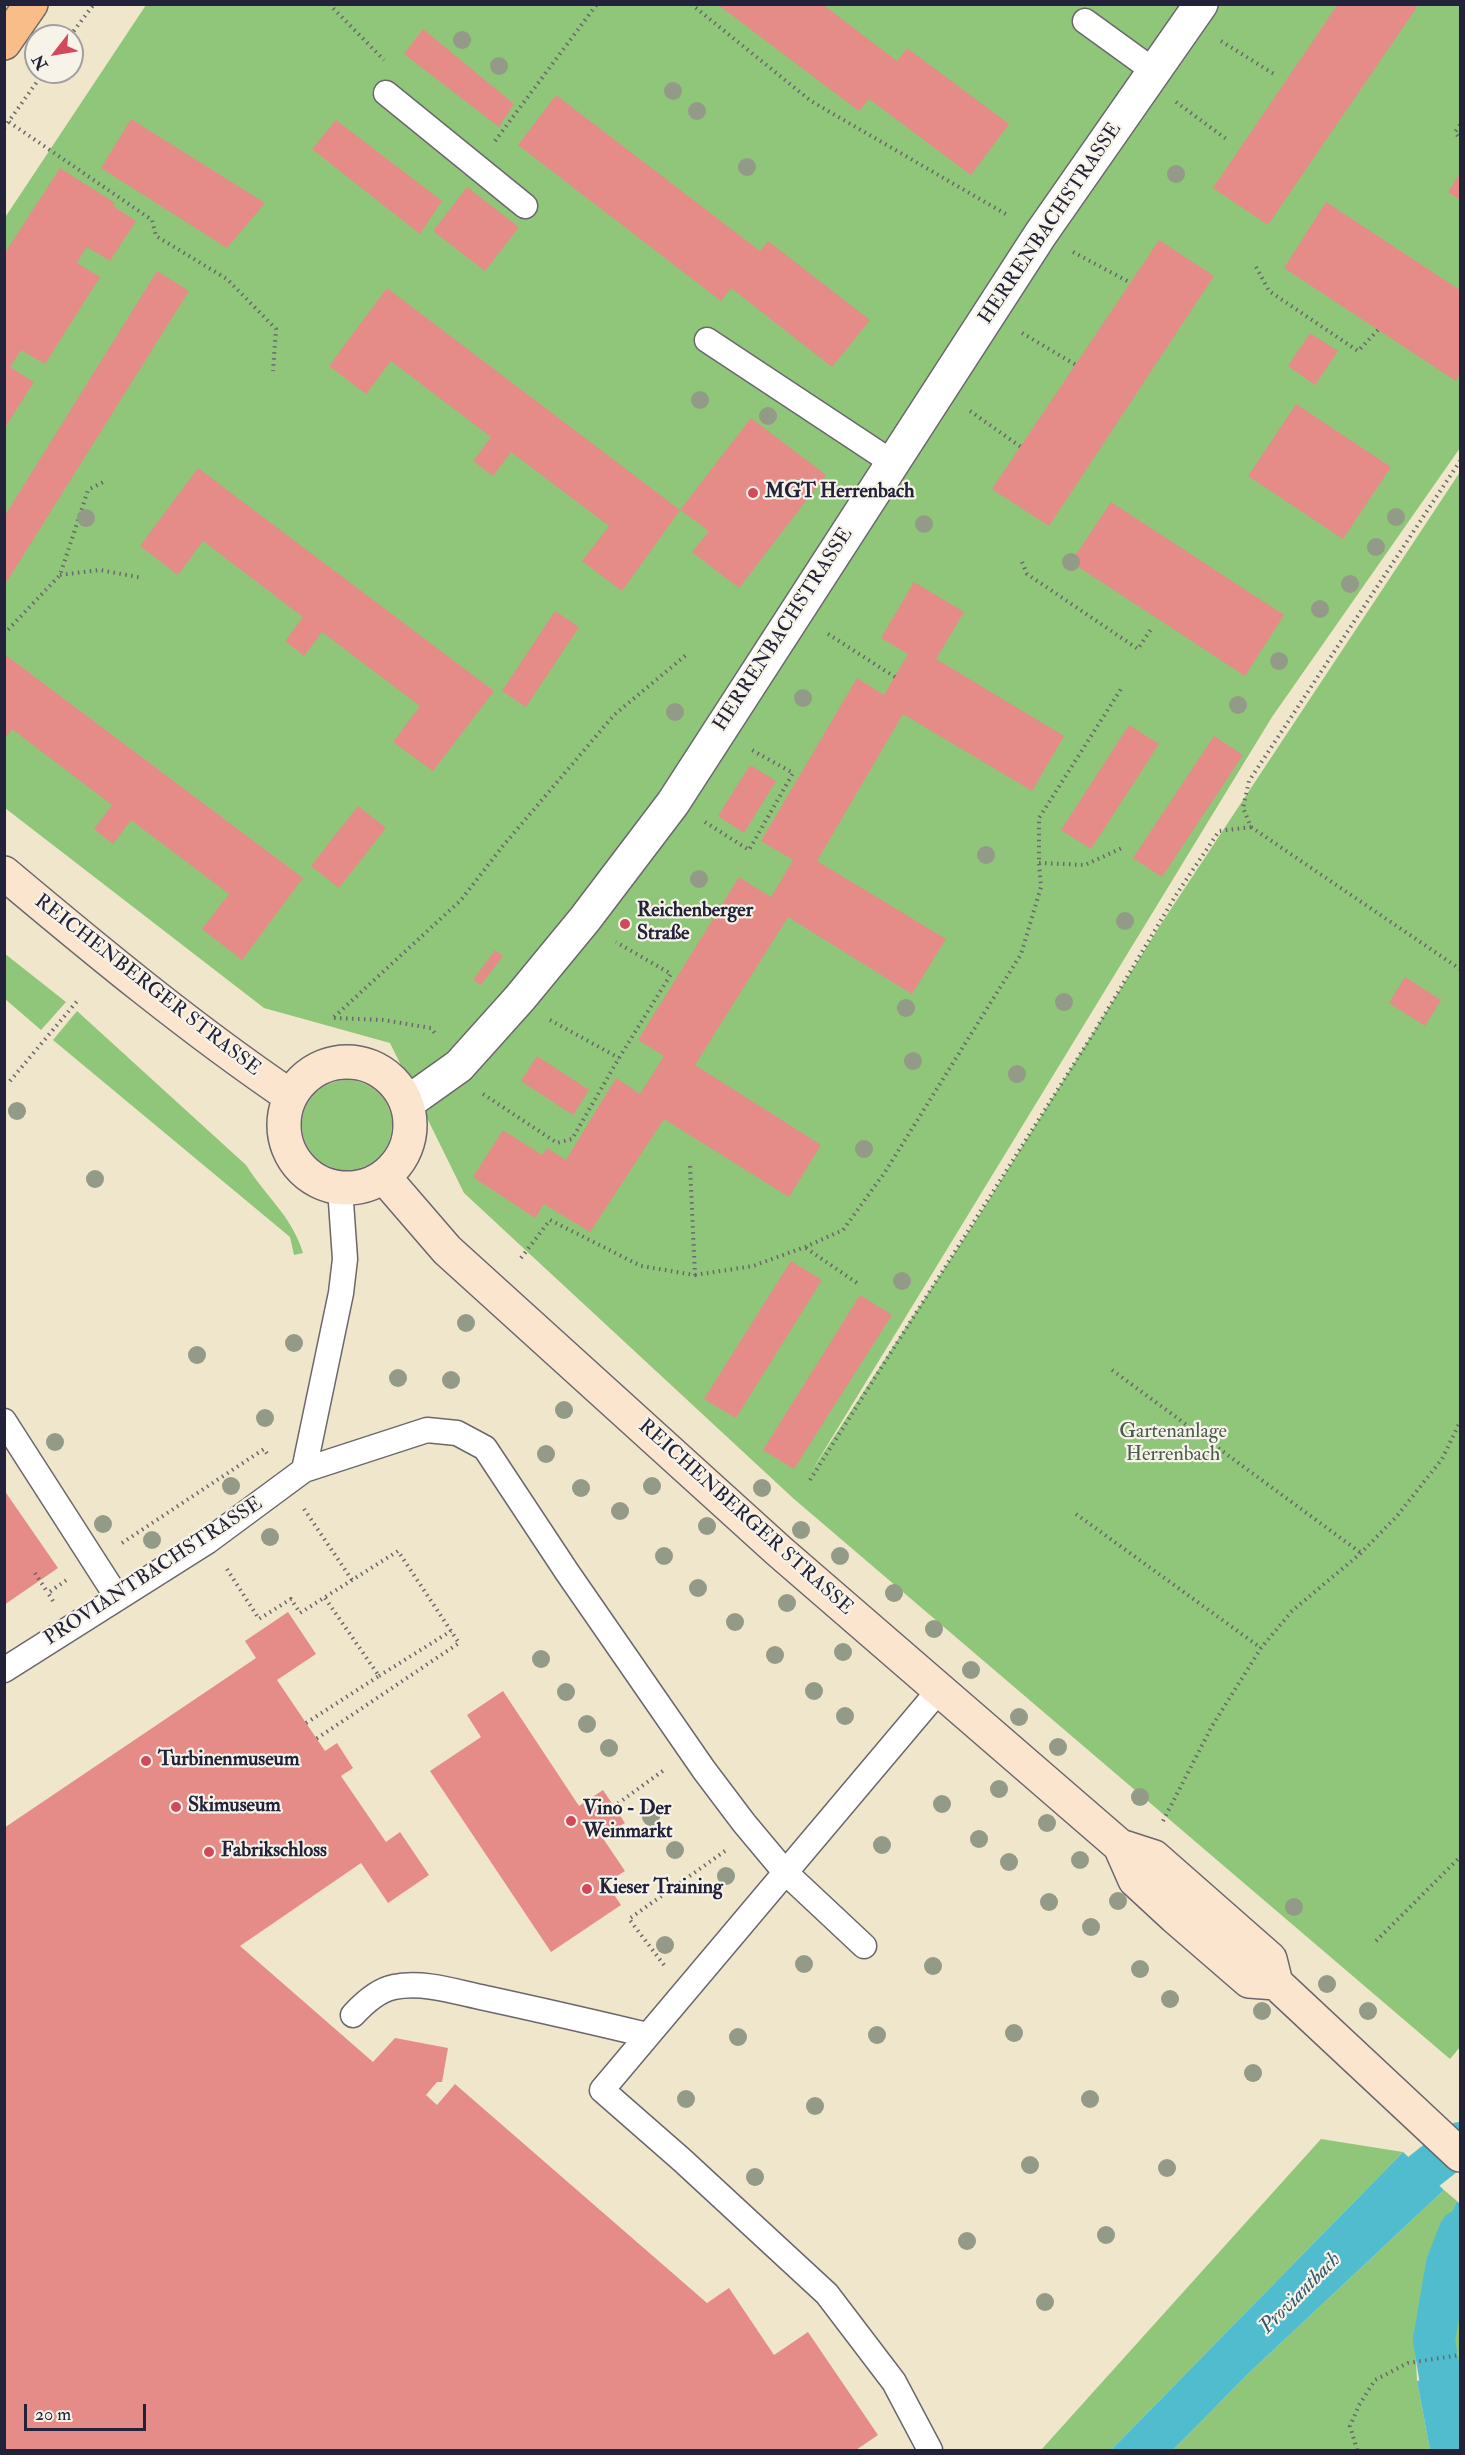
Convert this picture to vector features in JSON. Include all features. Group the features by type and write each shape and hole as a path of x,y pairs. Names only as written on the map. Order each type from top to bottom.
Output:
{"main road":[{"path":"4,44 31,4"}],"street":[{"name":"HERRENBACHSTRASSE","path":"407,1102 459,1066 520,998 585,919 673,803 1040,235 1196,12"},
{"name":"REICHENBERGER STRASSE","path":"4,873 128,976 239,1061 290,1096"},
{"path":"354,1061 376,1068 395,1082 407,1102 411,1123 408,1143 399,1162 384,1177 368,1185 351,1189 340,1188 314,1179 298,1166 288,1149 284,1129 285,1108 290,1096 310,1073 331,1063 354,1061"},
{"name":"REICHENBERGER STRASSE","path":"384,1177 447,1250 779,1551 1120,1846 1154,1857 1270,1959 1276,1983 1461,2155"}],"lane":[{"path":"1085,21 1150,77"},
{"path":"386,93 525,206"},
{"path":"707,340 893,463"},
{"path":"304,1470 341,1293 345,1258 340,1188"},
{"path":"4,1421 117,1597"},
{"name":"PROVIANTBACHSTRASSE","path":"4,1670 208,1541 304,1470 378,1444 427,1430 457,1433 485,1448 567,1572 744,1823 785,1872 864,1946"},
{"path":"930,2451 894,2382 827,2294 682,2160 602,2090 940,1689"},
{"path":"353,2015 379,1992 392,1987 410,1985 437,1988 552,2012 647,2036"}],"path":[{"path":"79,24 94,4"},
{"path":"329,4 386,62 386,93"},
{"path":"475,166 503,132 597,4"},
{"path":"691,4 811,100 1040,235 1131,283"},
{"path":"1196,12 1274,74"},
{"path":"1150,77 1229,141"},
{"path":"4,128 36,84"},
{"path":"9,122 152,220 156,236 227,279 276,329 273,371"},
{"path":"1461,125 1455,132 1461,139"},
{"path":"1256,267 1269,291 1358,351 1378,330"},
{"path":"989,314 1076,365"},
{"path":"940,391 1021,447"},
{"path":"1461,461 1249,781 1243,808 1251,827 1461,969"},
{"path":"4,634 60,575 87,490 105,481"},
{"path":"1022,562 1027,574 1138,649 1151,629"},
{"path":"60,575 100,570 143,578"},
{"path":"797,614 895,677"},
{"path":"585,919 606,936 671,974 572,1139 557,1143 484,1095 431,1028 383,1020 334,1018 461,900 502,847 614,715 686,655"},
{"path":"521,1258 550,1220 641,1266 695,1275 753,1266 806,1247 843,1230 885,1172 1021,954 1041,887 1039,818 1121,689"},
{"path":"673,803 749,850 793,773 718,731"},
{"path":"810,1480 1092,1034 1176,895 1219,831 1251,827"},
{"path":"1039,863 1085,865 1124,847"},
{"path":"520,998 545,1017 619,1058"},
{"path":"10,1081 78,1000"},
{"path":"690,1165 695,1275"},
{"path":"806,1247 857,1282"},
{"path":"1112,1370 1361,1552"},
{"path":"1160,1826 1212,1726 1261,1648 1292,1611 1361,1552 1397,1516 1442,1459 1461,1422"},
{"path":"1076,1514 1261,1648"},
{"path":"208,1541 260,1619 291,1599 300,1613 398,1551 459,1643 316,1738"},
{"path":"34,1573 48,1593"},
{"path":"325,1598 379,1676"},
{"path":"306,1723 451,1631"},
{"path":"613,1806 692,1751"},
{"path":"685,1991 628,1919 730,1848 744,1823"},
{"path":"1376,1941 1461,1857"},
{"path":"1357,2451 1350,2426 1359,2405 1375,2380 1408,2363 1460,2355"}],"green space":[{"name":"Gartenanlage Herrenbach","path":"146,5 1460,5 1460,448 1272,717 811,1472 980,1214 1161,924 1460,472 1460,2047 1450,2059 794,1499 464,1193 390,1043 264,1008 5,808 4,219"},
{"path":"4,953 66,1002 41,1030 5,999"},
{"path":"77,1011 246,1165 285,1217 303,1253 294,1255 290,1237 53,1040"},
{"path":"347,1080 364,1083 379,1093 389,1108 392,1125 389,1142 379,1157 364,1167 347,1170 330,1167 315,1157 305,1142 302,1125 305,1108 315,1093 330,1083"},
{"path":"1321,2139 1403,2152 1111,2450 1041,2450"},
{"path":"1444,2190 1457,2201 1431,2254 1415,2343 1417,2381 1430,2450 1173,2450 1250,2372"},
{"path":"1460,2291 1460,2393 1457,2375 1458,2355 1453,2337"}],"water":[{"path":"1403,2152 1444,2190 1250,2372 1173,2450 1111,2450"},
{"path":"1457,2201 1460,2204 1460,2291 1453,2337 1415,2343 1431,2254"},
{"path":"1457,2375 1460,2393 1460,2450 1430,2450 1417,2381"}],"building":[{"path":"717,4 822,4 897,61 907,48 1009,124 971,175 869,99 859,111"},
{"path":"1338,4 1419,4 1268,225 1213,188"},
{"path":"423,29 514,104 499,127 404,54"},
{"path":"556,95 760,251 768,241 870,320 832,367 731,288 721,301 518,145"},
{"path":"131,119 265,203 227,248 101,168"},
{"path":"336,120 442,201 420,234 312,149"},
{"path":"60,168 115,203 113,206 136,221 110,261 87,247 82,254 77,263 100,277 45,364 21,350 10,367 34,382 4,429 4,254"},
{"path":"1460,173 1460,200 1448,192"},
{"path":"467,187 519,227 485,271 433,231"},
{"path":"1326,202 1460,290 1460,373 1456,381 1284,268"},
{"path":"1159,240 1214,276 1049,526 992,489"},
{"path":"157,271 189,291 4,586 4,517"},
{"path":"387,288 680,510 622,591 582,561 609,526 511,452 493,476 473,461 491,437 391,361 366,394 329,366"},
{"path":"1310,333 1338,351 1315,385 1288,366"},
{"path":"1296,404 1391,467 1343,539 1248,476"},
{"name":"MGT Herrenbach","path":"751,418 826,475 739,588 692,552 709,531 680,510"},
{"path":"198,468 494,691 433,771 393,742 420,706 322,632 304,656 285,641 303,617 203,541 178,575 140,546"},
{"path":"1111,502 1284,615 1245,676 1071,562"},
{"path":"914,582 964,612 936,659 1064,736 1032,791 903,714 817,861 946,939 912,994 788,917 695,1065 821,1145 789,1197 664,1119 590,1232 544,1204 535,1218 473,1177 503,1130 542,1155 547,1148 566,1160 616,1078 640,1094 664,1056 638,1040 739,877 771,897 793,860 761,841 857,678 884,695 908,654 881,638"},
{"path":"555,611 579,627 526,707 502,691"},
{"path":"7,656 303,878 242,960 202,929 229,894 131,820 113,844 94,829 112,805 12,729 4,739 4,660"},
{"path":"1129,725 1159,744 1091,849 1061,830"},
{"path":"1214,736 1243,755 1162,877 1133,858"},
{"path":"750,765 776,781 744,833 718,816"},
{"path":"358,806 386,828 339,888 311,866"},
{"path":"495,950 503,956 481,985 473,980"},
{"path":"1405,977 1441,1000 1425,1026 1389,1003"},
{"path":"537,1056 589,1090 573,1115 521,1081"},
{"path":"791,1261 822,1280 736,1418 704,1399"},
{"path":"860,1295 892,1315 794,1469 763,1450"},
{"path":"4,1490 58,1568 4,1605"},
{"path":"288,1612 316,1654 277,1680 325,1751 337,1743 353,1768 341,1776 386,1842 400,1832 429,1875 388,1903 361,1863 240,1946 373,2062 395,2038 448,2048 442,2082 437,2082 426,2095 437,2105 455,2084 707,2303 729,2288 774,2355 808,2332 878,2435 856,2450 4,2450 4,1828 256,1658 245,1641"},
{"path":"503,1691 579,1806 603,1790 625,1823 602,1837 625,1871 606,1883 621,1905 551,1952 430,1771 481,1737 467,1715"}],"waterway":[{"name":"Proviantbach","path":"1383,2212 1423,2172 1460,2143"},
{"path":"1452,2450 1434,2340 1447,2264 1460,2231"}],"place":[{"name":"MGT Herrenbach","path":"753,493"},
{"name":"Reichenberger Straße","path":"625,924"},
{"name":"Turbinenmuseum","path":"146,1761"},
{"name":"Skimuseum","path":"176,1807"},
{"name":"Vino - Der Weinmarkt","path":"571,1821"},
{"name":"Fabrikschloss","path":"209,1852"},
{"name":"Kieser Training","path":"587,1889"}]}
